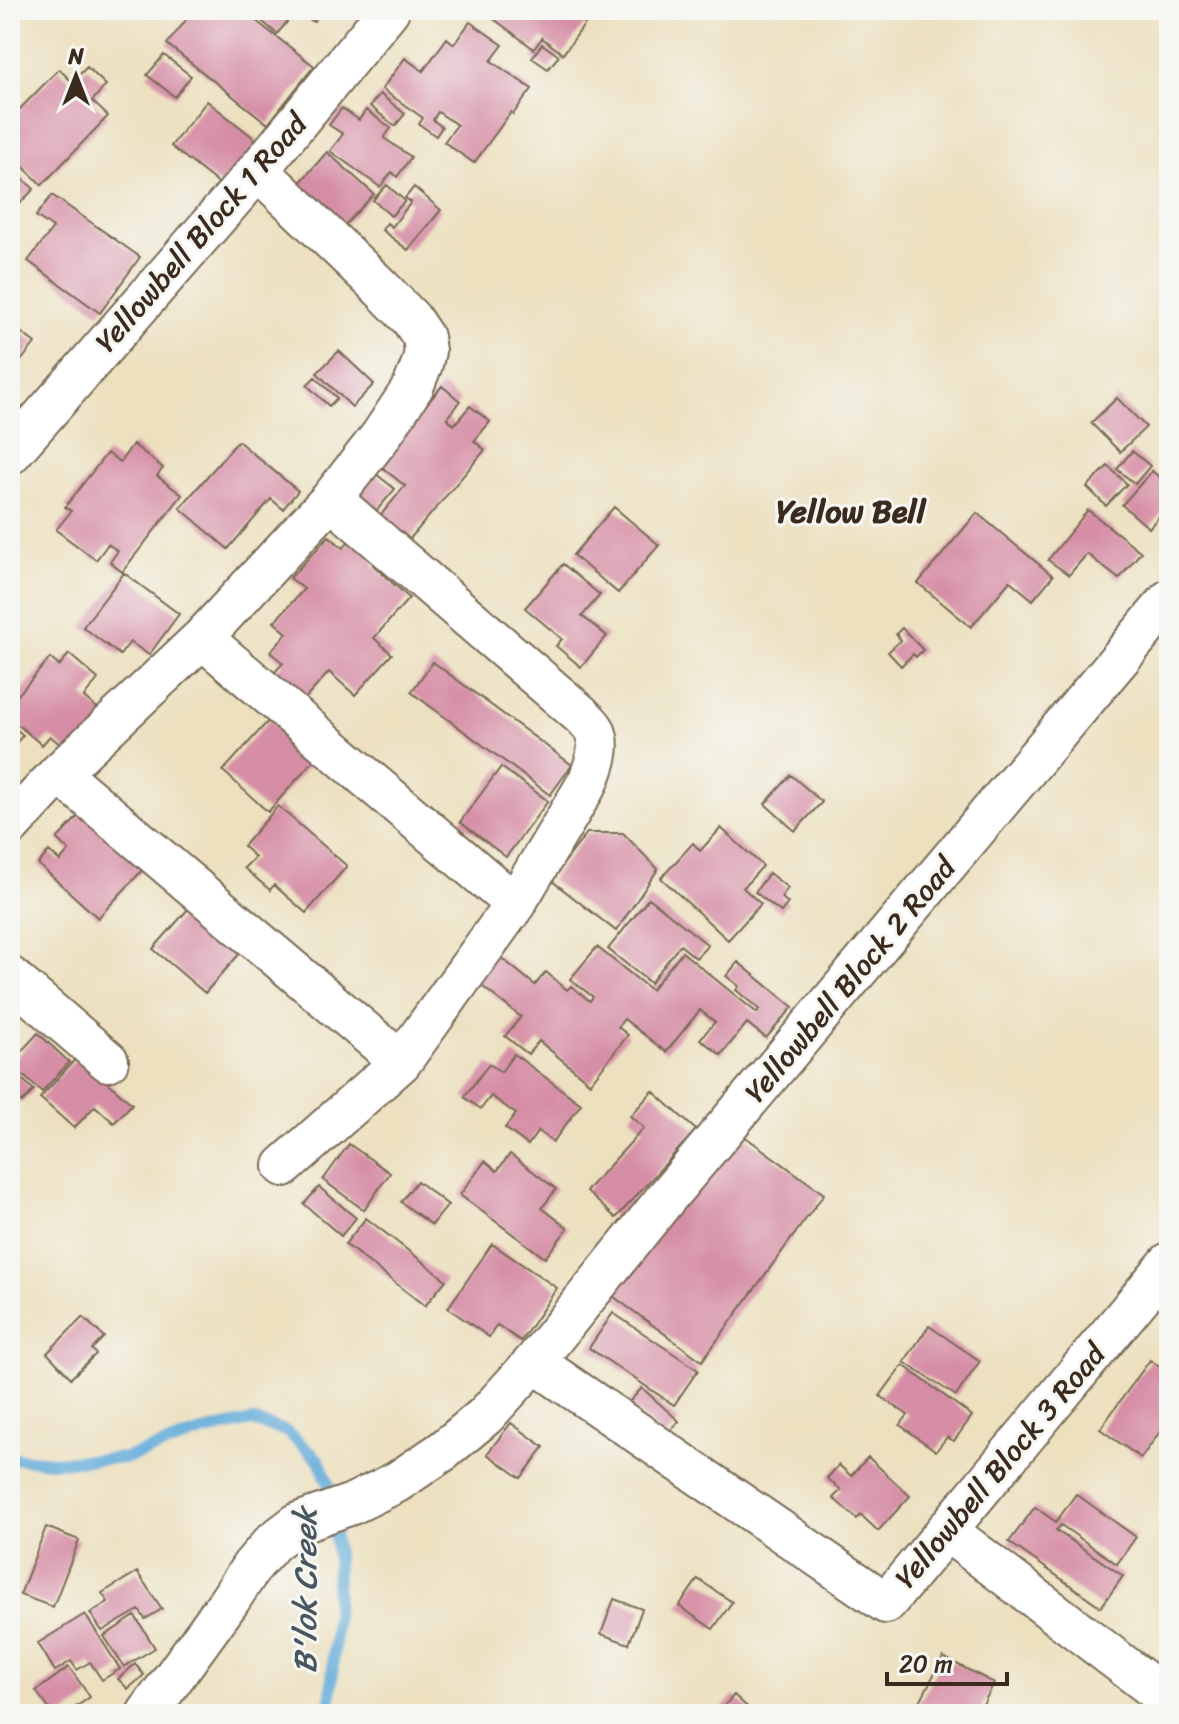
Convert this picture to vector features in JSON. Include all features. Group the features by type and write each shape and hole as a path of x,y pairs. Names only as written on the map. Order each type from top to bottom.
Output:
{"street":[{"name":"Yellowbell Block 1 Road","path":"10,454 258,170 389,10"},
{"path":"10,826 59,773 202,638 331,499 380,437 413,387 422,364 425,351 423,337 411,319 258,170"},
{"path":"284,1166 401,1062 515,904 588,782 596,761 594,730 580,714 331,499"},
{"name":"Yellowbell Block 2 Road","path":"147,1714 252,1566 273,1542 298,1523 352,1504 397,1482 443,1451 485,1416 534,1362 666,1198 1169,600"},
{"path":"202,638 515,904"},
{"path":"59,773 401,1062"},
{"path":"10,977 108,1061"},
{"name":"Yellowbell Block 3 Road","path":"534,1362 886,1603 1169,1263"},
{"path":"947,1531 1169,1700"}],"building":[{"path":"194,10 242,10 314,66 268,124 167,44"},
{"path":"249,10 297,10 277,34"},
{"path":"298,10 324,10 313,22"},
{"path":"482,10 595,10 563,54 542,38 534,49"},
{"path":"470,22 503,45 491,61 532,89 474,163 444,142 457,125 438,112 433,120 442,127 436,136 419,124 423,118 382,89 405,58 423,71 447,38 454,44"},
{"path":"542,44 559,56 548,69 532,58"},
{"path":"164,55 191,76 175,97 147,75"},
{"path":"87,67 106,85 92,101 108,116 42,185 10,154 10,119 59,69 72,82"},
{"path":"380,94 405,114 395,126 370,106"},
{"path":"207,101 259,142 223,187 171,146"},
{"path":"342,108 359,120 366,110 391,128 384,138 411,157 397,177 392,172 380,187 330,151 343,134 329,125"},
{"path":"327,152 374,194 344,226 298,185"},
{"path":"10,167 34,189 10,213"},
{"path":"387,185 405,201 391,216 373,200"},
{"path":"414,187 441,210 408,250 382,230 387,223 392,227 411,202 405,198"},
{"path":"52,195 140,257 100,313 28,261 53,228 36,216"},
{"path":"10,324 35,343 10,375"},
{"path":"339,351 374,384 352,407 317,373"},
{"path":"315,377 337,398 329,406 307,385"},
{"path":"442,386 460,401 447,418 454,425 470,406 490,422 474,441 485,450 408,541 379,517 405,486 373,460 423,401 427,404"},
{"path":"1117,398 1146,427 1120,452 1091,423"},
{"path":"238,441 298,491 283,509 271,499 228,549 180,508"},
{"path":"133,444 163,468 157,476 182,495 122,572 110,562 118,551 108,544 96,560 56,530 71,511 65,507 107,453 120,462"},
{"path":"1132,451 1150,466 1135,484 1117,469"},
{"path":"1108,466 1127,484 1106,506 1087,487"},
{"path":"371,470 395,489 372,516 349,496"},
{"path":"1152,471 1169,485 1169,505 1149,528 1122,505"},
{"path":"614,507 659,545 618,593 573,555"},
{"path":"1088,510 1141,552 1119,579 1087,554 1069,575 1048,560"},
{"path":"977,513 1053,576 1033,600 1010,581 971,627 918,583"},
{"path":"355,534 380,557 373,565 409,598 374,638 392,654 355,695 329,672 304,700 274,673 283,663 270,652 287,633 274,622 304,589 290,578 329,536 343,548"},
{"path":"563,564 600,595 582,616 607,636 581,667 556,646 562,639 525,608"},
{"path":"124,573 179,614 149,655 130,642 120,655 83,627"},
{"path":"902,628 923,650 916,657 913,654 901,666 888,652 901,640 896,634"},
{"path":"69,654 98,679 84,697 109,718 75,757 50,736 42,745 10,718 10,704 50,658 59,666"},
{"path":"433,662 572,765 550,795 411,692"},
{"path":"270,719 315,759 268,812 223,771"},
{"path":"10,724 23,735 10,750"},
{"path":"501,767 548,801 506,857 460,822"},
{"path":"791,775 822,802 795,831 765,804"},
{"path":"278,806 347,866 306,913 274,885 270,890 244,868 255,857 243,846"},
{"path":"85,809 147,865 98,918 38,864 49,851 60,861 69,851 57,839"},
{"path":"721,828 763,866 743,888 761,904 728,940 661,878 693,843 700,851"},
{"path":"587,833 623,833 658,869 616,931 551,880"},
{"path":"769,873 788,888 781,897 788,903 781,912 755,892"},
{"path":"649,898 708,945 696,958 680,945 650,983 608,949"},
{"path":"189,908 241,952 205,993 153,949"},
{"path":"597,947 651,990 682,952 757,1013 759,1009 736,990 739,986 726,976 738,962 793,1007 766,1038 747,1023 721,1055 700,1039 715,1022 700,1010 666,1052 624,1019 618,1027 628,1035 590,1083 539,1041 528,1054 505,1036 521,1017 472,978 494,952 535,985 546,972 567,990 571,986 590,1001 593,997 570,979"},
{"path":"38,1033 69,1062 42,1092 10,1064"},
{"path":"514,1054 581,1104 553,1142 538,1131 528,1145 505,1128 516,1114 491,1096 481,1109 464,1097 489,1064 501,1072"},
{"path":"78,1056 132,1104 114,1123 95,1106 74,1128 40,1098"},
{"path":"12,1070 34,1090 22,1103 10,1091"},
{"path":"653,1091 696,1130 616,1218 586,1191 644,1128 630,1116"},
{"path":"733,1128 824,1194 702,1361 610,1294"},
{"path":"349,1144 390,1173 364,1210 323,1180"},
{"path":"510,1154 556,1189 542,1208 568,1228 545,1258 460,1195 485,1161 497,1171"},
{"path":"417,1181 448,1205 432,1225 401,1202"},
{"path":"319,1187 356,1218 341,1236 304,1204"},
{"path":"366,1218 446,1280 425,1306 345,1244"},
{"path":"492,1244 557,1288 521,1341 497,1325 489,1337 448,1308"},
{"path":"613,1313 698,1370 674,1405 589,1348"},
{"path":"83,1317 104,1337 92,1349 96,1354 71,1378 47,1353"},
{"path":"929,1326 980,1361 956,1396 904,1362"},
{"path":"1150,1360 1169,1374 1169,1419 1141,1458 1100,1429"},
{"path":"903,1365 972,1416 954,1441 947,1437 936,1451 900,1425 908,1415 880,1396"},
{"path":"642,1388 679,1421 665,1437 628,1403"},
{"path":"511,1423 544,1447 521,1478 487,1454"},
{"path":"868,1457 910,1496 878,1531 861,1515 857,1519 833,1498 841,1490 827,1478 839,1465 851,1476"},
{"path":"1076,1494 1136,1537 1117,1564 1061,1525 1056,1530 1123,1576 1101,1607 1009,1542 1035,1507 1056,1522"},
{"path":"46,1527 79,1540 53,1607 20,1595"},
{"path":"137,1572 162,1609 145,1619 139,1610 102,1631 90,1613 108,1602 102,1593"},
{"path":"698,1579 732,1602 713,1629 679,1606"},
{"path":"614,1599 642,1609 629,1644 601,1634"},
{"path":"85,1614 120,1669 102,1680 90,1662 77,1670 71,1661 55,1671 38,1643"},
{"path":"135,1616 155,1648 124,1667 104,1636"},
{"path":"943,1657 994,1683 978,1714 921,1714 915,1711"},
{"path":"135,1664 144,1675 128,1689 118,1679"},
{"path":"69,1667 90,1697 66,1714 53,1714 36,1691"},
{"path":"734,1695 755,1714 717,1714"}],"waterway":[{"name":"B'lok Creek","path":"10,1458 53,1462 126,1458 202,1432 252,1421 286,1431 319,1460 329,1485 337,1556 330,1714"}],"district":[{"name":"Yellow Bell","path":"851,511"}]}
